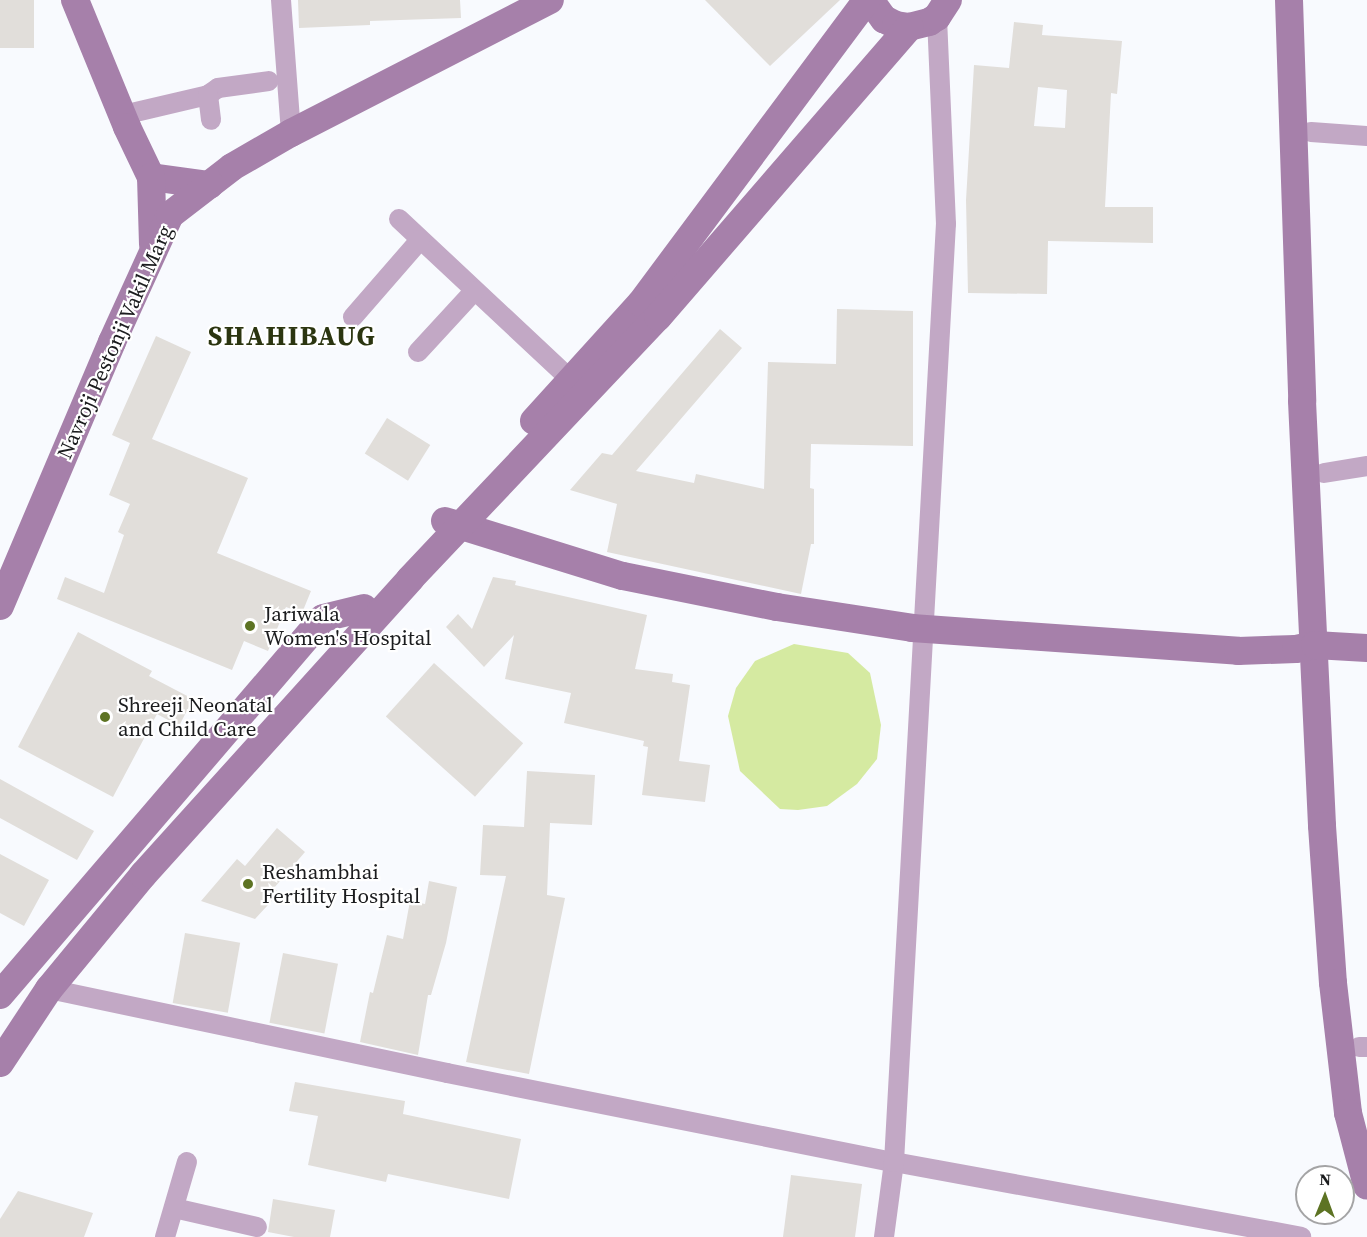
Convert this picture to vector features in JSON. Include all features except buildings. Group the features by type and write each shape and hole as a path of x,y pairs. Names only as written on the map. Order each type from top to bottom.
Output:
{"main road":[{"path":"75,0 151,177 153,253"},
{"name":"Navroji Pestonji Vakil Marg","path":"0,606 112,342 170,215 232,167 291,133 550,0"},
{"path":"0,1063 49,989 143,875 410,579 452,523 571,380 641,303 868,0 884,19 896,25 909,27 929,22 943,8"},
{"path":"1289,0 1302,401 1318,650 1322,826 1333,983 1348,1113 1367,1186"},
{"path":"1306,0 1324,473 1318,650 1363,1047 1367,1108"},
{"path":"0,1036 37,980 132,865 364,608 658,318 909,27"},
{"path":"151,177 209,185"},
{"path":"452,523 623,576 777,607 922,629 1238,651 1367,648"},
{"path":"0,995 323,618 364,608"},
{"path":"1318,650 1367,660"}],"street":[{"path":"281,0 291,133"},
{"path":"884,1237 894,1162 946,224 943,8"},
{"path":"123,115 208,95 218,88 269,81"},
{"path":"208,95 211,120"},
{"path":"1311,132 1367,136"},
{"path":"399,219 571,380"},
{"path":"353,317 420,240"},
{"path":"418,352 474,291"},
{"path":"1324,473 1367,466"},
{"path":"49,989 435,1071 894,1162 1301,1237"},
{"path":"165,1237 187,1162"},
{"path":"174,1208 235,1230 257,1227"}],"green space":[{"path":"794,644 848,653 870,673 881,725 877,759 857,784 827,806 798,810 780,809 740,771 728,716 736,688 755,661"}],"place":[{"name":"Jariwala Women's Hospital","path":"250,626"},
{"name":"Shreeji Neonatal and Child Care","path":"105,717"},
{"name":"Reshambhai Fertility Hospital","path":"248,884"}],"district":[{"name":"SHAHIBAUG","path":"292,336"}]}
